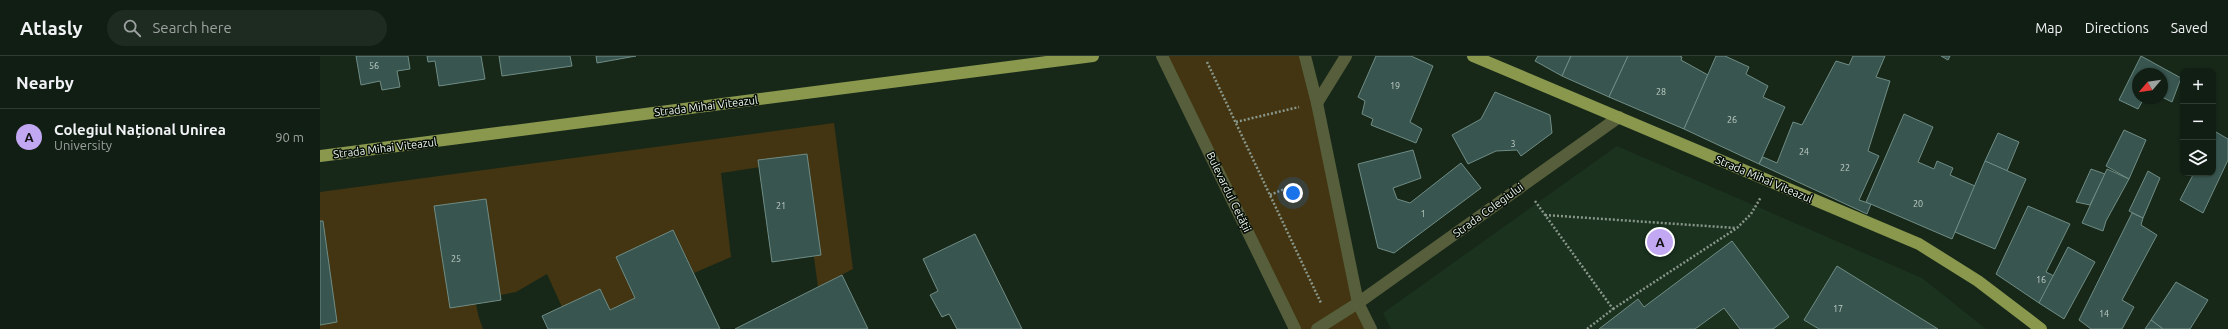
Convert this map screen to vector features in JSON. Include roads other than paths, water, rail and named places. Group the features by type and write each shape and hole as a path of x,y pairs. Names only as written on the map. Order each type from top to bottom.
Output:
{"main road":[{"name":"Strada Mihai Viteazul","path":"320,156 1093,56"},
{"name":"Strada Mihai Viteazul","path":"1473,56 1919,244 1978,281 2040,329"}],"street":[{"name":"Bulevardul Cetății","path":"1162,56 1295,329"},
{"path":"1304,56 1317,103 1358,303 1371,329"},
{"path":"1317,103 1346,56"},
{"name":"Strada Colegiului","path":"1358,303 1619,117"},
{"path":"1317,329 1358,303"}],"place":[{"name":"Colegiul Național Unirea","path":"1660,242"}]}
